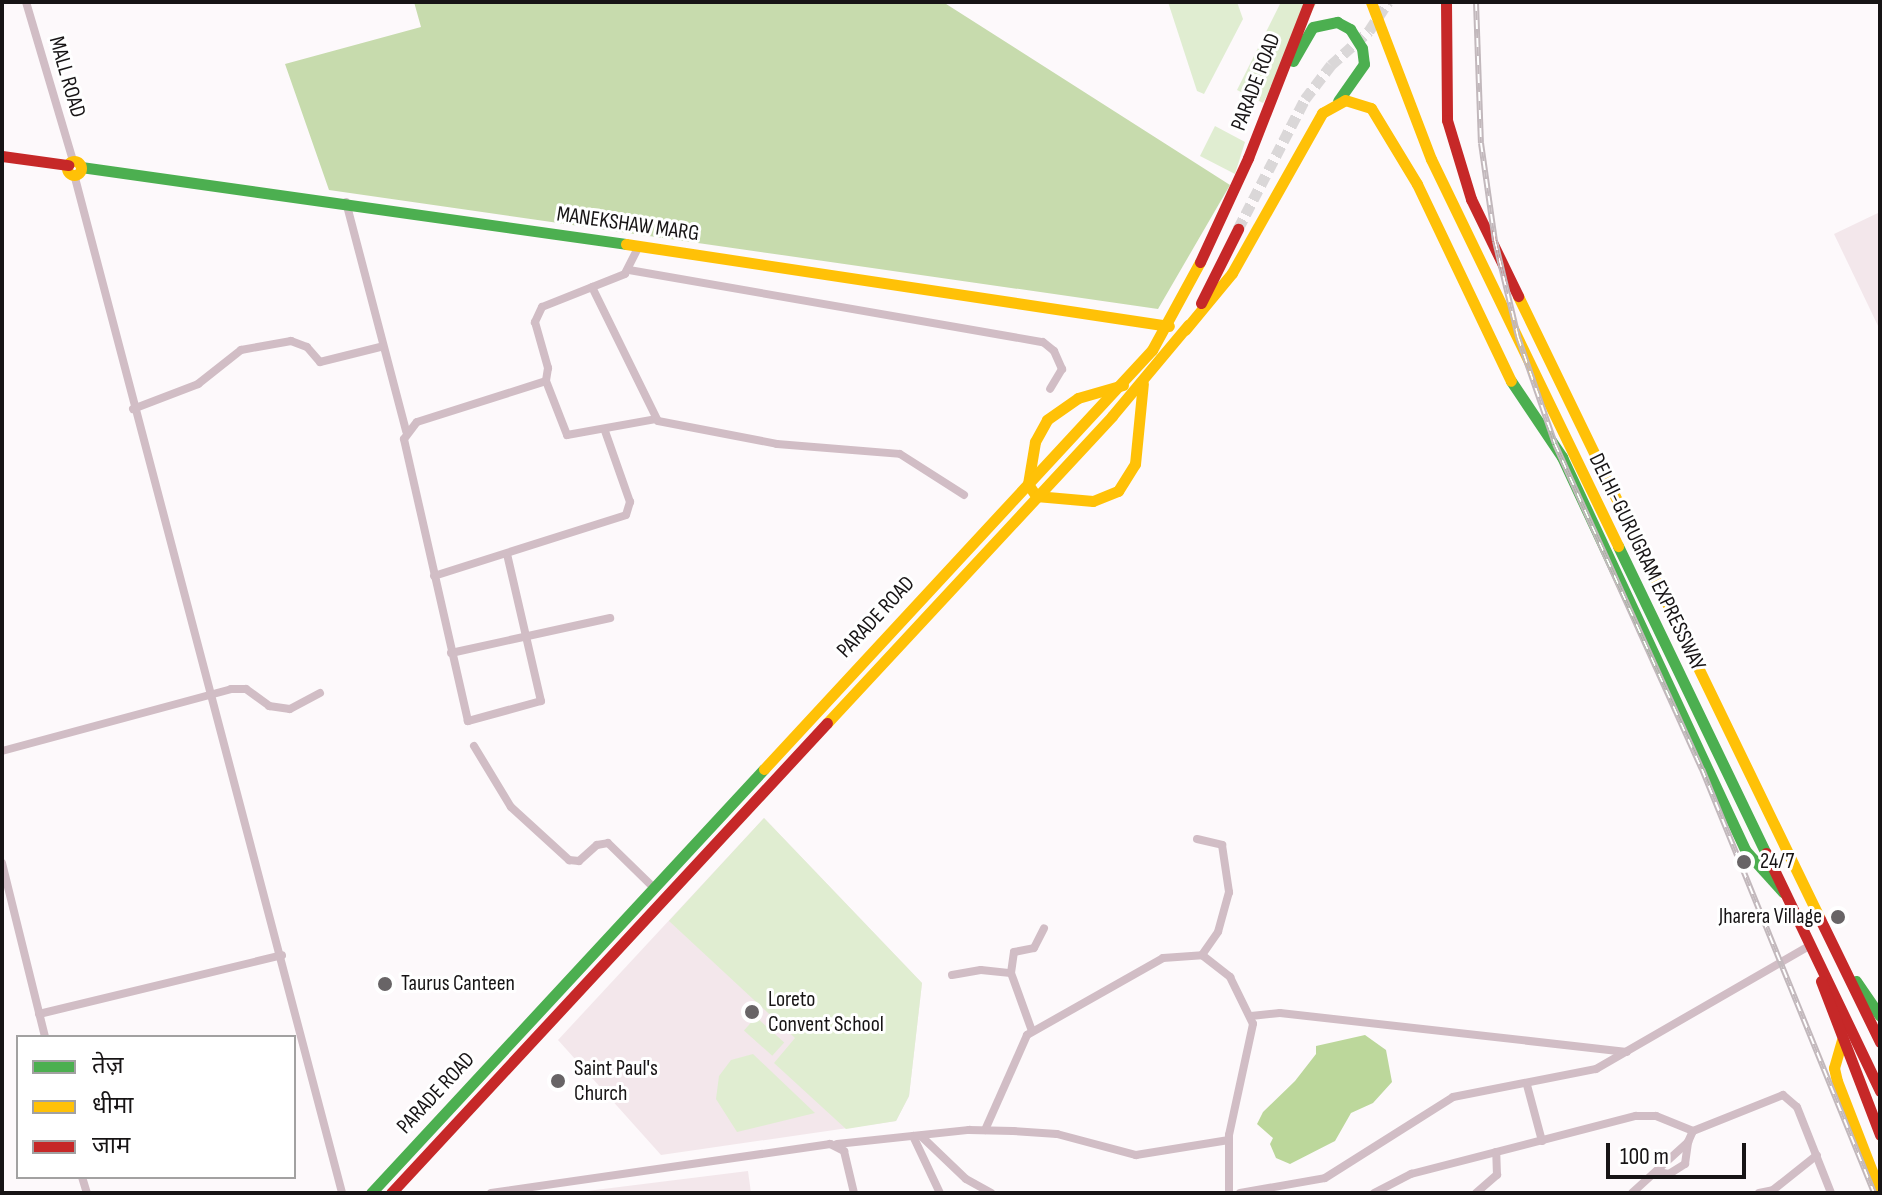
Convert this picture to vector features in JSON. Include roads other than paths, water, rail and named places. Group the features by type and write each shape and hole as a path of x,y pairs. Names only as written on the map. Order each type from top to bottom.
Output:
{"main road":[{"name":"PARADE ROAD","path":"377,1191 652,886 1124,385 1169,326 1269,104 1309,2"},
{"name":"DELHI-GURUGRAM EXPRESSWAY","path":"1371,2 1385,46 1431,159 1880,1091"},
{"name":"DELHI-GURUGRAM EXPRESSWAY","path":"1446,2 1447,120 1471,199 1880,1042"},
{"path":"1185,330 1232,273 1307,134 1338,101 1361,69 1364,53 1350,29 1327,22 1307,33 1269,104"},
{"path":"1338,101 1365,104 1390,132 1515,390 1562,457 1745,850 1783,892"},
{"name":"MANEKSHAW MARG","path":"2,156 346,202 1169,326"},
{"name":"PARADE ROAD","path":"391,1193 1144,381 1185,330 1238,229"},
{"path":"1124,385 1078,398 1047,420 1035,442 1028,484 1036,496 1093,501 1118,491 1135,464 1144,381"},
{"path":"804,724 816,735"},
{"path":"1829,941 1880,1016"},
{"path":"1809,946 1880,1135"},
{"path":"1842,1040 1834,1068 1837,1081 1880,1192"}],"street":[{"name":"MALL ROAD","path":"26,2 74,167 133,409 282,955 342,1193"},
{"path":"346,202 380,347 406,431 408,464 468,721 535,706 542,696 507,554"},
{"path":"629,270 639,246"},
{"path":"964,495 900,454 777,444 656,419 605,431 567,435 546,381 549,373 536,313 629,270 1043,342 1054,351 1062,369 1050,389"},
{"path":"592,287 656,419"},
{"path":"133,409 198,384 241,350 291,341 307,347 320,362 380,347"},
{"path":"406,431 417,422 546,381"},
{"path":"434,576 629,512 605,431"},
{"path":"451,653 610,618"},
{"path":"2,751 240,688 269,706 290,709 320,693"},
{"path":"474,746 511,807 569,860 579,861 597,845 608,843 652,886"},
{"path":"1197,839 1222,845 1229,892 1221,926 1202,955"},
{"path":"2,863 44,1035"},
{"path":"1032,1031 1011,973 1011,956 1034,948 1044,928"},
{"path":"1240,1193 1325,1178 1441,1102 1587,1072 1809,946"},
{"path":"39,1014 282,955"},
{"path":"985,1130 1022,1042 1032,1031 1168,956 1202,955 1230,977 1251,1016 1253,1030 1229,1140 1229,1193"},
{"path":"952,975 981,970 1011,973"},
{"path":"1251,1016 1280,1013 1627,1052"},
{"path":"1527,1085 1542,1141"},
{"path":"1374,1193 1411,1174 1643,1114 1693,1131 1783,1095 1797,1107 1831,1193"},
{"path":"491,1193 836,1144 985,1130 1057,1134 1136,1155 1229,1140"},
{"path":"1658,1172 1669,1174 1685,1164 1693,1131"},
{"path":"917,1136 940,1193"},
{"path":"917,1136 966,1179 991,1193"},
{"path":"1632,1193 1658,1172 1663,1161 1688,1142"},
{"path":"836,1144 846,1157 854,1193"},
{"path":"1476,1193 1497,1175 1496,1152"},
{"path":"1759,1193 1770,1192 1817,1155"}],"tunnel":[{"path":"1238,229 1305,99 1331,65 1369,31 1388,2"}],"railway":[{"path":"1476,2 1481,143 1495,241 1518,337 1555,444 1702,769 1874,1193"}],"place":[{"name":"24/7","path":"1744,862"},
{"name":"Jharera Village","path":"1838,917"},
{"name":"Taurus Canteen","path":"385,984"},
{"name":"Loreto Convent School","path":"752,1012"},
{"name":"Saint Paul's Church","path":"558,1081"}]}
